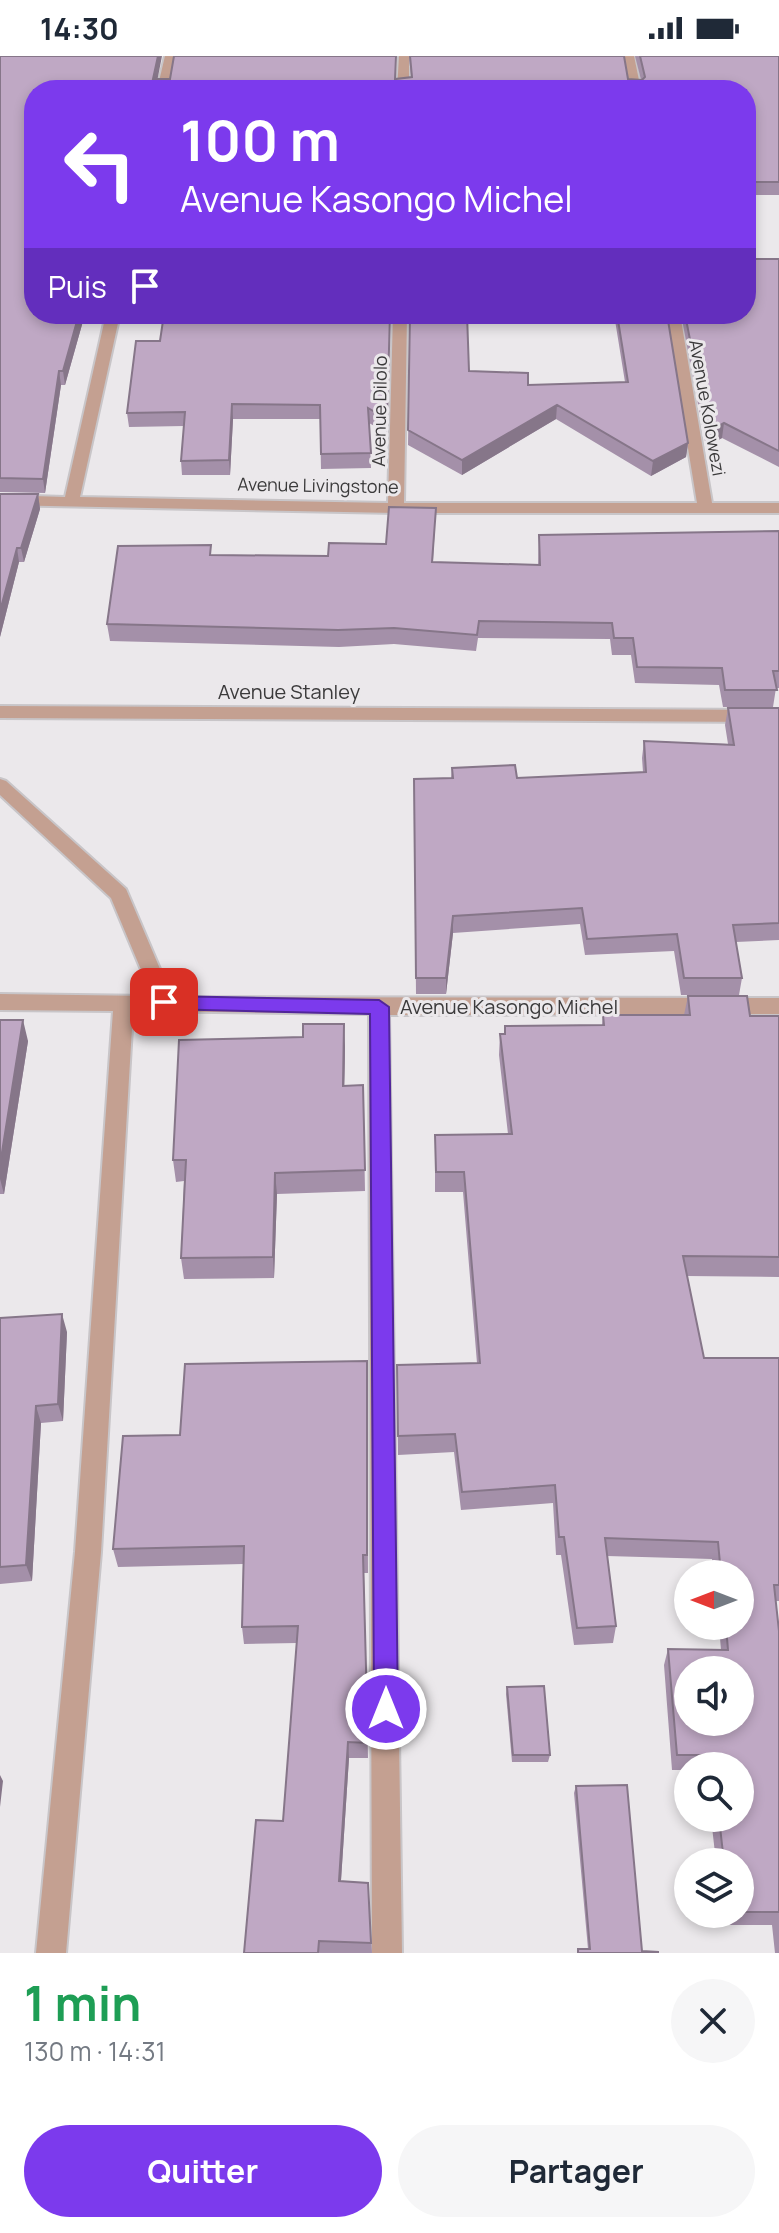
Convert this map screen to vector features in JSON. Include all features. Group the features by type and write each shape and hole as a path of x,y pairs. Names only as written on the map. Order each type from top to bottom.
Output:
{"street":[{"path":"165,80 170,56"},
{"path":"403,80 404,56"},
{"path":"629,56 633,80"},
{"path":"72,500 111,324"},
{"name":"Avenue Dilolo","path":"396,508 400,324"},
{"name":"Avenue Kolowezi","path":"675,324 705,507"},
{"name":"Avenue Livingstone","path":"0,500 396,508 779,508"},
{"name":"Avenue Stanley","path":"0,712 779,716"},
{"path":"0,785 119,894 164,1002"},
{"name":"Avenue Kasongo Michel","path":"0,1002 379,1007 779,1006"},
{"path":"51,1953 88,1552 124,1002"},
{"path":"379,1007 387,1953"}],"building":[{"path":"0,56 158,56 153,79 170,79 174,56 396,56 395,79 412,77 410,56 624,56 628,79 642,80 24,80 24,324 76,324 63,371 59,371 43,479 0,478"},
{"path":"640,56 779,56 779,182 756,182 756,80 642,80 645,77"},
{"path":"756,259 779,259 779,451 724,423 708,432 687,324 756,324"},
{"path":"163,324 390,324 387,419 368,408 371,453 321,454 320,405 232,404 229,460 181,461 185,412 127,413 136,341 160,341"},
{"path":"410,324 467,324 469,371 528,373 528,385 628,382 619,324 669,324 688,443 653,461 557,405 462,460 408,430"},
{"path":"0,494 38,494 21,548 17,548 0,611"},
{"path":"389,507 436,508 432,562 540,565 539,535 779,531 779,671 773,671 777,690 725,690 722,668 637,667 633,638 614,638 612,623 479,621 477,635 394,628 338,630 107,624 118,546 211,545 210,555 328,556 329,543 386,544"},
{"path":"728,708 779,708 779,923 733,925 742,978 684,978 677,934 587,939 582,908 453,916 446,978 416,978 414,779 453,778 452,768 515,765 517,778 646,772 644,741 734,745"},
{"path":"688,996 747,996 750,1016 779,1016 779,1257 683,1256 704,1358 779,1358 779,1585 774,1585 779,1631 779,1912 754,1912 754,1848 722,1848 721,1832 754,1832 754,1752 677,1752 675,1736 754,1736 754,1656 674,1656 674,1720 668,1649 728,1650 727,1640 754,1640 754,1560 720,1560 718,1542 605,1538 616,1626 577,1628 564,1537 559,1537 555,1485 462,1492 455,1434 398,1436 397,1365 480,1363 464,1172 436,1172 435,1135 512,1134 500,1034 505,1034 505,1026 604,1025 603,1015 690,1015"},
{"path":"0,1020 23,1020 0,1165"},
{"path":"303,1024 344,1024 343,1086 363,1085 365,1170 275,1173 273,1257 181,1258 186,1160 173,1160 179,1040 303,1037"},
{"path":"62,1314 58,1404 36,1406 26,1565 0,1567 0,1318"},
{"path":"367,1361 367,1555 363,1555 368,1743 348,1742 339,1881 368,1883 371,1943 319,1941 318,1953 244,1953 256,1820 283,1821 298,1626 242,1627 244,1546 113,1549 123,1436 180,1435 185,1364"},
{"path":"544,1686 550,1755 513,1755 507,1687"},
{"path":"627,1785 642,1951 658,1953 578,1953 578,1949 590,1949 576,1786"}],"route":[{"path":"164,1002 379,1007 386,1709"}]}
